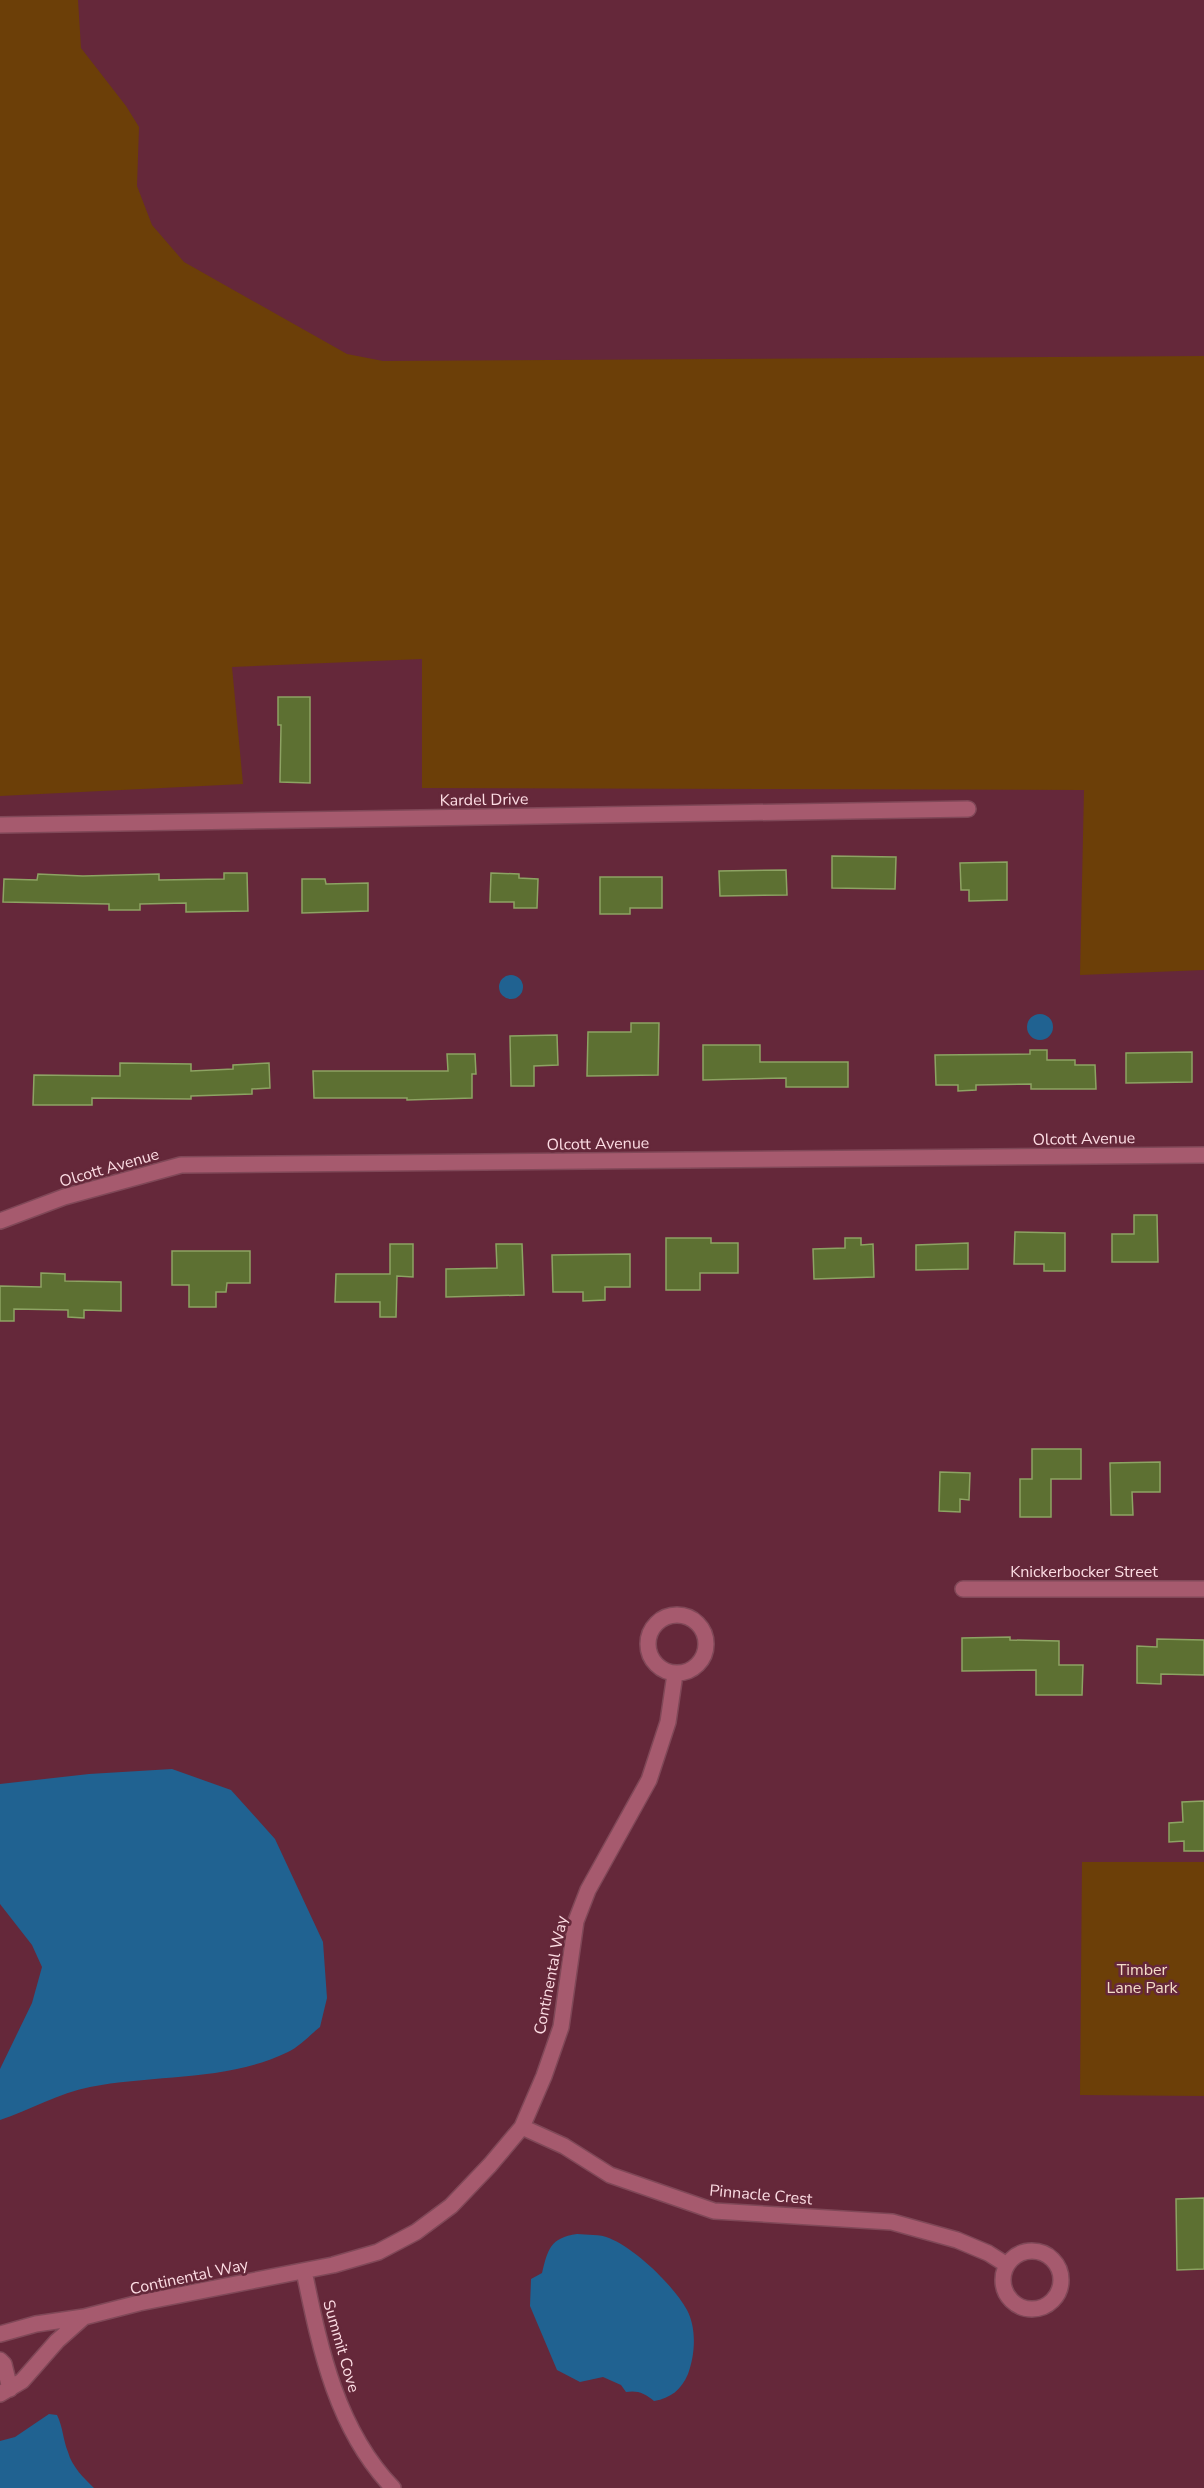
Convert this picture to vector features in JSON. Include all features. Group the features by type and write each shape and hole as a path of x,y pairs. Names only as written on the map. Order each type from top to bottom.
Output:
{"street":[{"name":"Kardel Drive","path":"0,825 968,809"},
{"name":"Olcott Avenue","path":"0,1221 64,1197 181,1165 1204,1155"},
{"name":"Knickerbocker Street","path":"963,1589 1204,1589"},
{"name":"Continental Way","path":"0,2334 25,2326 84,2317 139,2303 304,2271 378,2252 416,2232 451,2206 522,2127 544,2076 561,2027 576,1921 588,1890 649,1780 668,1722 675,1674"},
{"name":"Pinnacle Crest","path":"522,2127 564,2146 610,2175 714,2211 892,2222 957,2240 988,2253 1007,2265"},
{"name":"Summit Cove","path":"304,2271 331,2386 352,2431 381,2476 393,2488"},
{"name":"Continental Way","path":"0,2360 4,2364 5,2391 21,2381 57,2341 84,2317"}],"green space":[{"path":"0,0 78,0 81,48 126,106 139,127 137,186 152,225 184,262 347,354 383,361 1204,356 1204,970 1080,975 1084,790 422,788 422,659 232,667 243,784 0,796"},
{"name":"Timber Lane Park","path":"1082,1862 1204,1862 1204,2096 1080,2095"}],"water":[{"path":"511,975 520,978 523,987 520,996 511,999 502,996 499,987 502,978"},
{"path":"1040,1014 1049,1018 1053,1027 1049,1036 1040,1040 1031,1036 1027,1027 1031,1018"},
{"path":"172,1769 231,1790 275,1839 323,1942 327,1998 320,2027 292,2050 264,2062 215,2073 90,2087 67,2093 0,2120 0,2069 32,2003 42,1967 32,1945 0,1904 0,1784 89,1774"},
{"path":"577,2234 605,2237 631,2250 663,2279 687,2310 694,2334 692,2359 688,2374 679,2389 666,2398 654,2401 641,2393 626,2392 621,2385 603,2377 580,2382 557,2370 530,2306 531,2279 542,2273 546,2257 556,2242 561,2238"},
{"path":"49,2414 57,2415 72,2463 94,2488 0,2488 0,2441 15,2437"}],"building":[{"path":"278,697 310,697 310,783 280,782 281,725 278,725"},
{"path":"832,856 896,857 895,889 832,888"},
{"path":"1007,862 1007,900 969,901 969,890 961,890 960,863"},
{"path":"786,870 787,895 720,896 719,871"},
{"path":"224,873 247,873 248,911 186,912 186,903 140,904 140,910 109,910 109,904 3,902 4,879 37,880 38,874 83,876 159,874 159,880 224,879"},
{"path":"491,873 519,874 519,878 538,879 537,908 514,908 514,902 490,902"},
{"path":"600,877 662,877 662,908 630,908 630,914 600,914"},
{"path":"302,879 325,879 326,884 368,883 368,911 302,913"},
{"path":"631,1023 659,1023 658,1075 587,1076 588,1032 631,1032"},
{"path":"557,1035 558,1065 534,1066 534,1086 511,1086 510,1036"},
{"path":"703,1045 760,1045 760,1062 848,1062 848,1087 786,1087 786,1078 703,1080"},
{"path":"1030,1050 1047,1050 1047,1060 1075,1060 1075,1065 1095,1065 1096,1089 1031,1089 1031,1084 976,1085 976,1090 958,1091 958,1085 936,1085 935,1055 1030,1054"},
{"path":"1192,1052 1192,1082 1126,1083 1126,1053"},
{"path":"447,1054 475,1054 476,1074 472,1074 472,1098 407,1100 407,1098 314,1098 313,1071 448,1071"},
{"path":"120,1063 191,1064 191,1071 233,1069 233,1065 269,1063 270,1088 252,1089 252,1094 191,1096 191,1099 92,1098 92,1105 33,1105 34,1075 120,1076"},
{"path":"1134,1215 1157,1215 1158,1262 1112,1262 1112,1234 1134,1234"},
{"path":"1015,1232 1065,1233 1065,1271 1044,1271 1044,1264 1014,1264"},
{"path":"666,1238 711,1238 711,1243 738,1243 738,1273 700,1273 700,1290 666,1290"},
{"path":"845,1238 861,1238 861,1245 873,1244 874,1277 814,1279 813,1249 845,1248"},
{"path":"968,1243 968,1269 916,1270 916,1245"},
{"path":"390,1244 413,1244 413,1277 397,1276 396,1317 380,1317 380,1302 335,1302 336,1274 390,1274"},
{"path":"496,1244 522,1244 524,1295 446,1297 446,1269 497,1268"},
{"path":"172,1251 250,1251 250,1283 227,1283 226,1292 216,1292 216,1307 189,1307 189,1285 172,1285"},
{"path":"630,1254 630,1287 605,1287 605,1300 583,1301 583,1292 553,1292 552,1255"},
{"path":"41,1273 65,1274 65,1281 121,1282 121,1311 84,1310 84,1318 68,1317 68,1310 14,1309 14,1321 0,1321 0,1286 41,1287"},
{"path":"1032,1449 1081,1449 1081,1479 1051,1479 1051,1517 1020,1517 1020,1479 1032,1479"},
{"path":"1160,1462 1160,1492 1132,1492 1133,1515 1111,1515 1110,1463"},
{"path":"940,1472 970,1473 969,1500 960,1499 960,1512 939,1511"},
{"path":"1010,1637 1010,1640 1059,1641 1059,1665 1083,1665 1082,1695 1036,1695 1036,1670 962,1671 962,1638"},
{"path":"1157,1639 1204,1640 1204,1675 1161,1674 1161,1684 1137,1683 1137,1646 1157,1647"},
{"path":"1204,1801 1204,1851 1184,1851 1184,1841 1169,1842 1169,1823 1183,1822 1182,1802"},
{"path":"1204,2198 1204,2269 1177,2270 1176,2199"}]}
